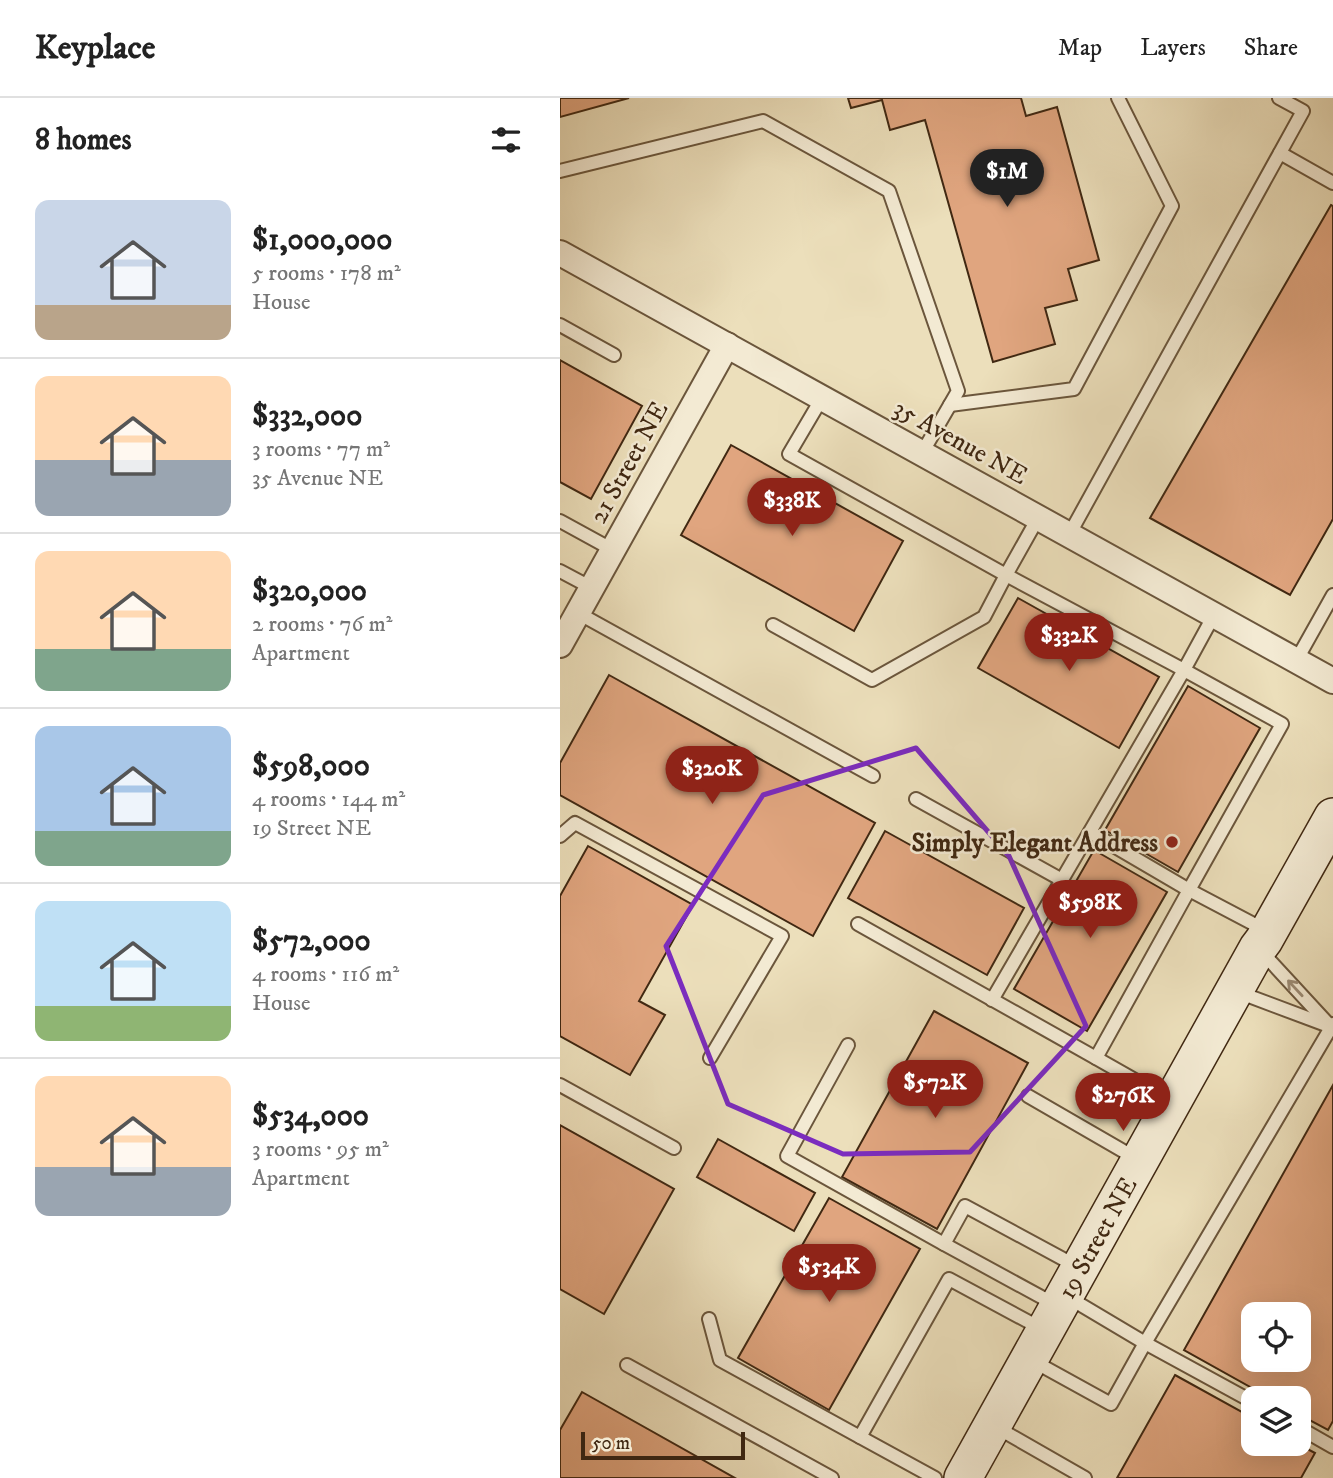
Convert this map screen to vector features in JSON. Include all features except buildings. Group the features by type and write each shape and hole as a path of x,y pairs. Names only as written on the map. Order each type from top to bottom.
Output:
{"street":[{"name":"35 Avenue NE","path":"560,253 1333,681"},
{"name":"21 Street NE","path":"560,645 727,345"},
{"name":"19 Street NE","path":"963,1478 1333,817"}],"lane":[{"path":"950,405 1074,389 1172,206 1118,98"},
{"path":"1069,535 1303,111 1279,98"},
{"path":"560,171 763,121 889,191 958,391 922,453"},
{"path":"1280,153 1333,183"},
{"path":"560,325 614,355"},
{"path":"822,398 789,454 1282,724 1096,1058"},
{"path":"773,625 872,680 984,617 1038,517"},
{"path":"560,521 613,550"},
{"path":"560,571 592,588"},
{"path":"1296,661 1333,595"},
{"path":"578,613 873,776"},
{"path":"992,1000 1214,615"},
{"path":"916,799 1062,880"},
{"path":"560,836 575,822 782,936 710,1058"},
{"path":"1090,832 1189,890 1263,940 1332,1026"},
{"path":"858,924 1174,1102"},
{"path":"1235,991 1332,1026"},
{"path":"944,1244 965,1206 1056,1312 1111,1404 1332,1026"},
{"path":"848,1045 787,1156 944,1244 1056,1312"},
{"path":"560,1085 674,1148"},
{"path":"1028,1096 1140,1161"},
{"path":"860,1437 949,1279 1145,1342 1241,1395"},
{"path":"709,1319 720,1360 935,1478"},
{"path":"627,1364 832,1478"},
{"path":"993,1425 1085,1478"},
{"path":"1311,1434 1333,1447"}],"highlighted area":[{"path":"916,748 1009,856 1086,1026 970,1152 843,1154 728,1104 666,946 763,795"}],"place":[{"name":"Simply Elegant Address","path":"1172,842"}]}
